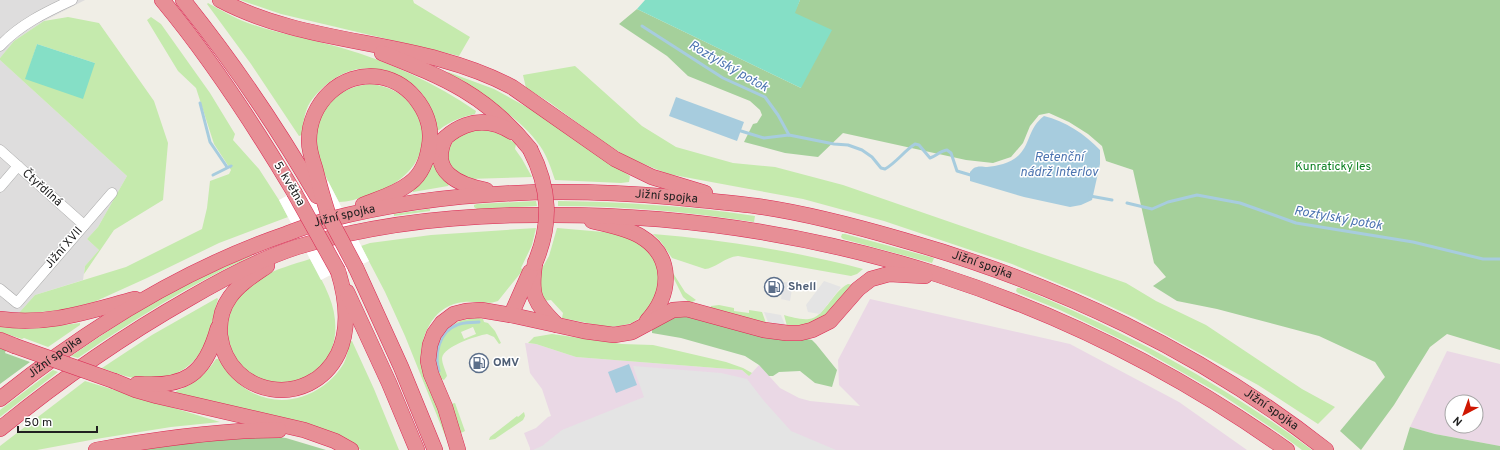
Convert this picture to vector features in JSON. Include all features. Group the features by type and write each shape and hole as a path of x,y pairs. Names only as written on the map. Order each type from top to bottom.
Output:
{"highway":[{"name":"5. května","path":"162,0 196,43 233,94 294,192 338,271 389,383 417,450"},
{"name":"5. května","path":"183,0 268,116 316,187 327,219 356,268 401,367 435,450"},
{"path":"220,0 234,8 263,19 352,41 409,51 456,63 512,86 606,154 632,168 684,188 757,206"},
{"path":"352,41 450,81 479,99 497,113 515,130 527,145 543,180 547,207 547,220 543,242 535,264 511,315"},
{"path":"316,187 309,143 312,118 320,102 326,96 339,86 354,79 371,77 390,80 417,99 423,108 430,125 430,144 428,156 424,164"},
{"path":"327,219 400,190 411,182 436,147 449,133 463,126 487,123 510,131 527,145"},
{"path":"449,133 442,144 440,157 448,174 459,182 468,186 504,193"},
{"name":"Jižní spojka","path":"0,398 77,341 182,278 235,253 327,219 438,199 504,193 606,192 757,206 856,227 918,244 987,266 1056,293 1132,328 1193,361 1259,402 1326,450"},
{"path":"566,215 635,233 646,240 662,259 666,273 665,288 662,299 657,308 641,328"},
{"name":"Jižní spojka","path":"0,429 59,383 148,322 225,278 295,248 355,232 414,222 483,216 566,215 615,216 664,220 759,231 826,244 867,254 946,277 1041,312 1121,349 1199,392 1244,420 1287,450"},
{"path":"114,381 154,386 173,384 184,380 197,370 208,356 215,340 224,308 235,291 256,274 295,248"},
{"path":"535,264 532,288 534,295 537,303 557,325"},
{"path":"220,321 221,338 226,354 234,367 246,380 262,387 277,390 292,390 305,386 327,371 335,360 342,344 345,327 345,304 338,271"},
{"path":"458,450 445,407 429,369 428,355 432,337 439,326 445,320 460,312 474,310 511,315 608,335 625,334 641,328 669,312 681,309 692,310 764,330 800,333 812,330 830,321 858,289 871,278 889,274 946,277"},
{"path":"0,319 30,321 61,319 155,293"},
{"path":"0,340 136,390 304,430 334,441 352,450"},
{"path":"96,450 201,434 258,430 304,430"}],"street":[{"path":"0,46 7,38 41,14 72,0"},
{"name":"Čtyřdílná","path":"0,150 84,225"},
{"path":"0,188 18,166"},
{"name":"Jižní XVII","path":"0,289 16,303 112,193"}],"shaded area":[{"path":"0,0 85,0 44,21 14,41 0,58"},
{"path":"0,60 127,176 98,227 87,239 99,250 85,266 83,280 35,295 18,314 0,312"},
{"path":"824,281 841,287 820,314 808,312 806,305"},
{"path":"784,282 793,283 790,301 781,299"},
{"path":"870,299 1070,344 1179,402 1247,450 530,450 524,433 536,428 551,416 542,389 530,373 525,343 536,344 576,357 742,370 749,376 759,365 780,388 799,398 810,401 860,406 839,385 838,360"},
{"path":"764,312 781,315 785,325 768,322"},
{"path":"1447,351 1500,364 1500,446 1435,434 1410,427"},
{"path":"633,366 721,373 747,379 764,401 791,431 836,450 533,450 542,446 562,430 644,397"}],"green space":[{"path":"240,0 413,0 414,3 470,37 459,56 281,14"},
{"path":"645,0 800,0 795,13 832,30 801,88 637,9"},
{"name":"Kunratický les","path":"800,0 1500,0 1500,350 1447,334 1430,347 1394,405 1361,450 1340,431 1385,377 1375,362 1319,336 1217,309 1177,301 1153,286 1166,277 1154,263 1133,170 1106,161 1102,146 1088,134 1069,122 1049,113 1039,115 1030,126 1023,143 1011,157 993,163 966,160 843,133 818,157 785,153 744,142 753,124 757,123 762,115 760,110 750,101 688,76 667,56 619,24 637,9 801,88 794,13"},
{"path":"208,3 248,23 342,48 412,74 445,91 476,111 475,114 465,116 437,130 431,108 423,95 412,84 406,80 371,69 353,70 335,78 319,91 308,106 302,135 299,136 251,64 207,4"},
{"path":"68,17 99,23 154,101 168,143 163,200 114,230 84,274 85,266 99,250 87,239 98,227 127,176 0,60 14,41 44,21","holes":["37,44 95,63 26,79"]},
{"path":"151,17 161,24 210,93 235,134 233,140 259,169 288,217 219,243 94,302 63,310 18,314 35,295 126,267 202,229 207,208 210,181 229,174 231,170 214,144 196,88 178,71 147,20"},
{"path":"37,44 95,63 83,99 25,79"},
{"path":"575,66 642,126 676,147 733,163 775,167 843,185 1126,283 1156,301 1206,325 1302,389 1335,407 1318,424 1258,385 1135,318 1012,264 884,221 803,199 668,174 629,158 605,143 549,102 526,88 523,75"},
{"path":"448,72 494,89 532,110 589,150 630,176 629,182 621,183 555,180 545,154 521,124 497,106 447,74"},
{"path":"370,84 384,87 396,92 411,105 421,126 423,140 420,153 414,165 405,176 393,184 380,191 363,197 339,202 327,179 318,155 316,132 320,120 330,102 351,88"},
{"path":"476,130 497,133 516,144 515,149 532,177 468,179 458,174 448,160 449,150 457,138 463,134"},
{"path":"432,163 449,184 448,186 413,192 412,190"},
{"path":"536,201 537,206 477,209 474,207 474,205 477,204"},
{"path":"558,201 657,205 755,216 754,222 656,210 558,206"},
{"path":"430,209 430,211 394,216 394,214"},
{"path":"536,228 532,245 521,268 523,270 498,301 490,303 464,302 453,304 437,315 430,323 426,332 421,353 421,363 449,437 446,438 405,336 385,292 361,246 370,243 431,235"},
{"path":"557,228 615,233 630,237 648,249 658,267 659,293 644,315 632,323 607,327 562,318 563,313 551,300 543,301 539,288 541,270 549,256"},
{"path":"653,234 706,239 759,247 863,269 857,274 851,276 738,256 729,258 705,269 672,258 661,242"},
{"path":"842,234 934,258 932,263 843,239 841,237"},
{"path":"252,255 163,303 78,358 71,356 109,330 161,298 203,276"},
{"path":"310,259 325,286 333,308 335,332 329,355 323,364 303,379 281,384 264,381 249,373 235,356 230,345 228,335 230,315 239,298 253,283 267,274"},
{"path":"673,273 685,292 696,300 690,303 683,297 673,277"},
{"path":"848,284 854,285 820,322 786,328 710,310 711,306 719,305 734,308 734,311 749,313 749,310 762,312 766,323 787,326 784,315 803,319 814,317 824,309 843,287"},
{"path":"1017,288 1059,304 1134,340 1171,360 1243,402 1312,450 1302,450 1222,395 1143,350 1060,310 1018,293 1016,291"},
{"path":"217,298 218,299 207,339 195,360 187,367 168,376 147,379 125,376 102,368 152,335"},
{"path":"679,314 812,340 837,370 832,387 815,383 800,371 779,372 773,376 769,376 759,365 745,356 681,338 652,333 652,329"},
{"path":"478,318 483,319 484,322 488,323 495,331 501,343 499,344 494,337 487,334 468,339 448,349 442,358 447,376 444,380 441,379 438,372 437,358 440,345 446,332 458,322","holes":["473,327 476,334 464,339 461,332"]},
{"path":"80,323 80,325 48,347 24,338 22,339 0,332 0,327 29,329"},
{"path":"552,334 622,344 653,345 726,362 752,373 749,376 742,370 576,357 536,344 528,343 534,337"},
{"path":"352,341 399,450 361,450 349,443 177,393 176,391 194,382 204,374 216,359 219,359 228,373 239,384 252,392 265,398 279,400 294,399 309,394 323,386 340,370 347,356 349,342"},
{"path":"0,348 6,350 5,353 30,362 0,384"},
{"path":"53,370 58,372 0,417 0,410"},
{"path":"85,381 220,422 171,427 37,450 0,450 0,446"},
{"path":"455,403 465,431 461,433 450,404"},
{"path":"524,412 525,416 523,420 495,439 489,440 490,437"},
{"path":"1410,427 1435,434 1500,446 1500,450 1403,450"},
{"path":"260,435 286,438 326,450 124,450"}],"water":[{"path":"676,97 744,122 737,141 669,116"},
{"name":"Retenční nádrž Interlov","path":"1044,116 1060,121 1074,129 1100,150 1100,164 1092,200 1081,205 1070,207 1024,197 970,181 970,172 975,168 999,165 1016,158 1026,146 1035,125"},
{"path":"629,364 637,385 616,393 608,372"}],"pier":[{"path":"328,181 369,261 347,272 344,268 321,280 279,200 301,188 305,193"}],"waterway":[{"name":"Roztylský potok","path":"642,26 723,78 765,97 778,115 789,135"},
{"path":"200,103 210,142 227,167"},
{"name":"Roztylský potok","path":"741,131 764,138 789,135 834,144 848,145 862,150 872,157 881,168 885,169 915,144 919,145 930,158 942,151 947,150 951,153 957,171 974,176"},
{"path":"213,175 231,166"},
{"name":"Roztylský potok","path":"1127,203 1152,209 1168,202 1197,195 1240,203 1296,223 1413,242 1483,259 1500,259"},
{"name":"Roztylský potok","path":"1090,196 1112,200"},
{"path":"439,371 437,358 439,344 446,332 459,324 479,322"}],"place":[{"name":"Shell","path":"774,287"},
{"name":"OMV","path":"479,363"}]}
